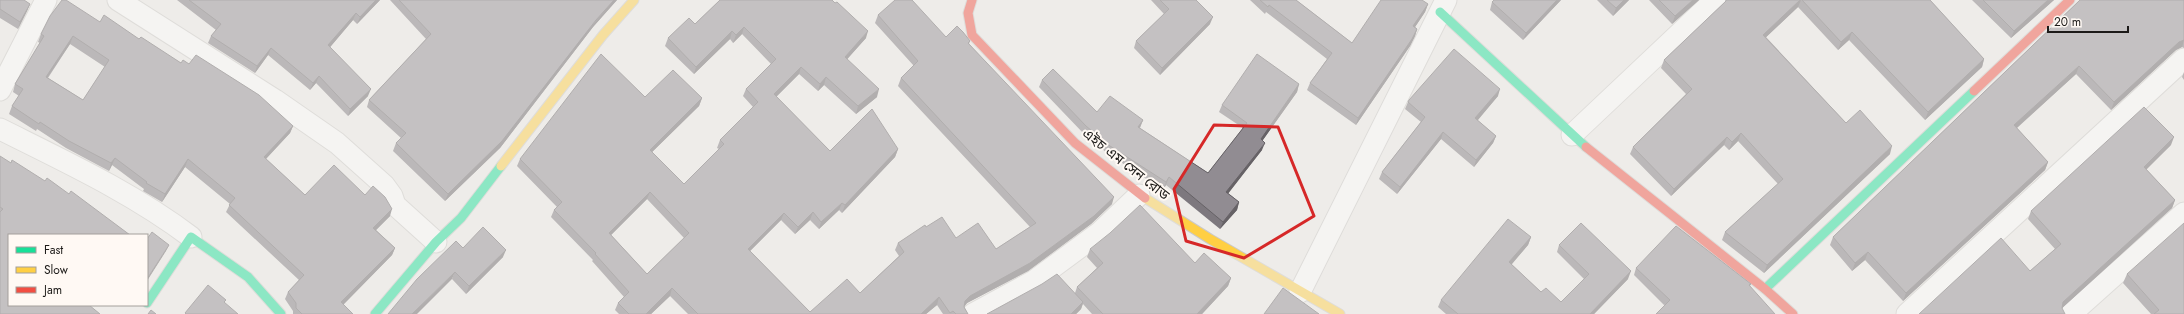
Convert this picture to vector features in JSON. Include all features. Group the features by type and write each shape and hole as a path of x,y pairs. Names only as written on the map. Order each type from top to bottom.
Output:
{"street":[{"path":"0,90 46,0"},
{"path":"118,0 275,100 337,143 384,185 392,196 395,205 436,242"},
{"path":"375,314 436,242 461,218 603,35 634,0"},
{"name":"এইচ এম সেন রোড","path":"972,0 968,13 972,35 1075,143 1139,195 1300,292 1340,314"},
{"path":"1572,135 1715,0"},
{"path":"1765,288 2070,0"},
{"path":"1300,292 1443,6 1597,158 1765,288 1793,314"},
{"path":"1907,314 2184,60"},
{"path":"0,129 94,176 170,222 248,277 281,314"},
{"path":"973,314 1034,281 1099,233 1139,195"},
{"path":"2070,314 2184,213"},
{"path":"148,302 192,238"}],"highlighted area":[{"path":"1214,125 1278,127 1314,216 1244,258 1186,241 1174,189"}],"building":[{"path":"0,0 24,0 30,4 20,22 0,9"},
{"path":"62,0 66,0 100,22 104,15 139,39 141,37 181,63 183,60 189,64 196,55 259,95 293,126 264,157 305,195 334,165 365,195 373,186 385,197 392,209 373,228 395,248 341,302 353,314 302,314 296,308 296,303 288,292 304,275 229,205 235,198 188,159 165,194 146,183 147,182 115,158 111,163 69,141 40,122 39,124 12,106 23,89 15,84 44,36 41,34 50,16","holes":["73,36 109,60 83,100 46,77"]},
{"path":"189,0 376,0 360,17 356,13 328,45 371,89 350,109 319,76 313,83 271,48 257,66 211,36 221,24"},
{"path":"399,0 614,0 596,20 502,141 448,194 396,143 406,133 369,100 431,34"},
{"path":"720,0 832,0 835,3 837,2 868,31 845,57 879,89 858,106 826,77 820,84 801,67 774,94 830,151 872,109 898,149 845,205 842,203 821,222 813,212 798,227 784,213 748,249 810,312 847,279 860,293 904,252 898,243 925,225 926,227 942,217 956,238 978,223 996,249 1036,223 901,78 918,61 878,15 895,0 912,0 946,37 957,26 970,41 968,43 1114,197 1094,216 1030,263 970,296 965,301 964,307 968,314 956,314 953,311 950,313 939,297 921,314 698,314 672,288 646,314 629,314 618,303 629,292 595,254 596,253 554,210 562,202 520,159 601,54 645,97 673,70 702,98 650,150 684,184 724,144 720,140 758,102 746,89 776,59 744,27 736,35 732,31 696,67 668,38 689,18 695,24","holes":["650,192 689,233 647,274 609,233"]},
{"path":"1160,0 1196,0 1213,17 1162,68 1136,41 1169,9"},
{"path":"1260,0 1296,0 1352,43 1381,0 1422,0 1428,4 1413,26 1417,29 1412,39 1358,118 1310,83 1332,53 1269,5 1268,7"},
{"path":"1494,0 1557,0 1526,33 1492,2"},
{"path":"1607,0 1624,0 1616,8"},
{"path":"1659,0 1693,0 1675,16"},
{"path":"1726,0 1800,0 1763,35 1846,123 1860,110 1892,146 1767,265 1725,232 1783,179 1741,133 1732,142 1727,137 1674,189 1633,147 1692,89 1664,60"},
{"path":"1802,0 1930,0 1984,59 1928,112 1852,32 1841,42"},
{"path":"1983,0 2048,0 2014,31"},
{"path":"2080,0 2184,0 2184,40 2179,42 2114,102 2079,66 2014,125 2048,162 1906,293 1868,252 1855,263 1833,237"},
{"path":"1454,49 1500,89 1475,118 1496,136 1476,160 1443,132 1400,187 1382,172 1425,117 1408,102"},
{"path":"1257,54 1299,84 1261,139 1265,143 1226,192 1239,202 1223,222 1169,177 1166,182 1110,146 1086,126 1042,80 1053,69 1097,112 1110,96 1143,120 1138,127 1208,173 1247,123 1222,105"},
{"path":"2144,107 2174,137 2144,167 2175,200 2063,302 2062,308 2065,314 1919,314 2001,238 2030,271 2061,244 2031,211"},
{"path":"0,156 11,163 12,160 45,181 47,178 69,194 71,191 129,234 8,234 8,306 90,306 100,314 0,314 0,212 3,209 0,207"},
{"path":"1140,205 1195,263 1204,253 1231,278 1197,314 1103,314 1077,287 1103,263 1090,249 1110,233"},
{"path":"1508,219 1531,237 1509,262 1541,292 1546,288 1561,302 1589,274 1559,245 1581,223 1631,271 1590,314 1458,314 1441,300"},
{"path":"2184,223 2184,314 2154,314 2159,310 2127,274"},
{"path":"1676,226 1751,284 1749,285 1775,314 1656,314 1670,300 1636,268"},
{"path":"483,227 506,250 469,286 455,272 412,314 388,314 417,279 456,241 463,248"},
{"path":"152,232 169,245 148,277 148,238"},
{"path":"1057,274 1083,302 1071,314 987,314 1042,284"},
{"path":"208,285 226,300 224,302 238,314 186,314 185,313"},
{"path":"1283,288 1319,314 1264,314"},
{"path":"151,310 156,314 148,314"}],"traffic: fast":[{"path":"1440,12 1586,147"},
{"path":"1765,289 1974,91"},
{"path":"375,314 436,242 461,218 501,166"},
{"path":"148,302 191,237 248,277 281,314"}],"traffic: slow":[{"path":"501,166 603,35 634,0"},
{"path":"1145,198 1210,239 1340,314"}],"traffic: jam":[{"path":"972,0 968,13 972,35 1075,143 1145,198"},
{"path":"1974,91 2070,0"},
{"path":"1586,147 1765,289 1793,314"}]}
